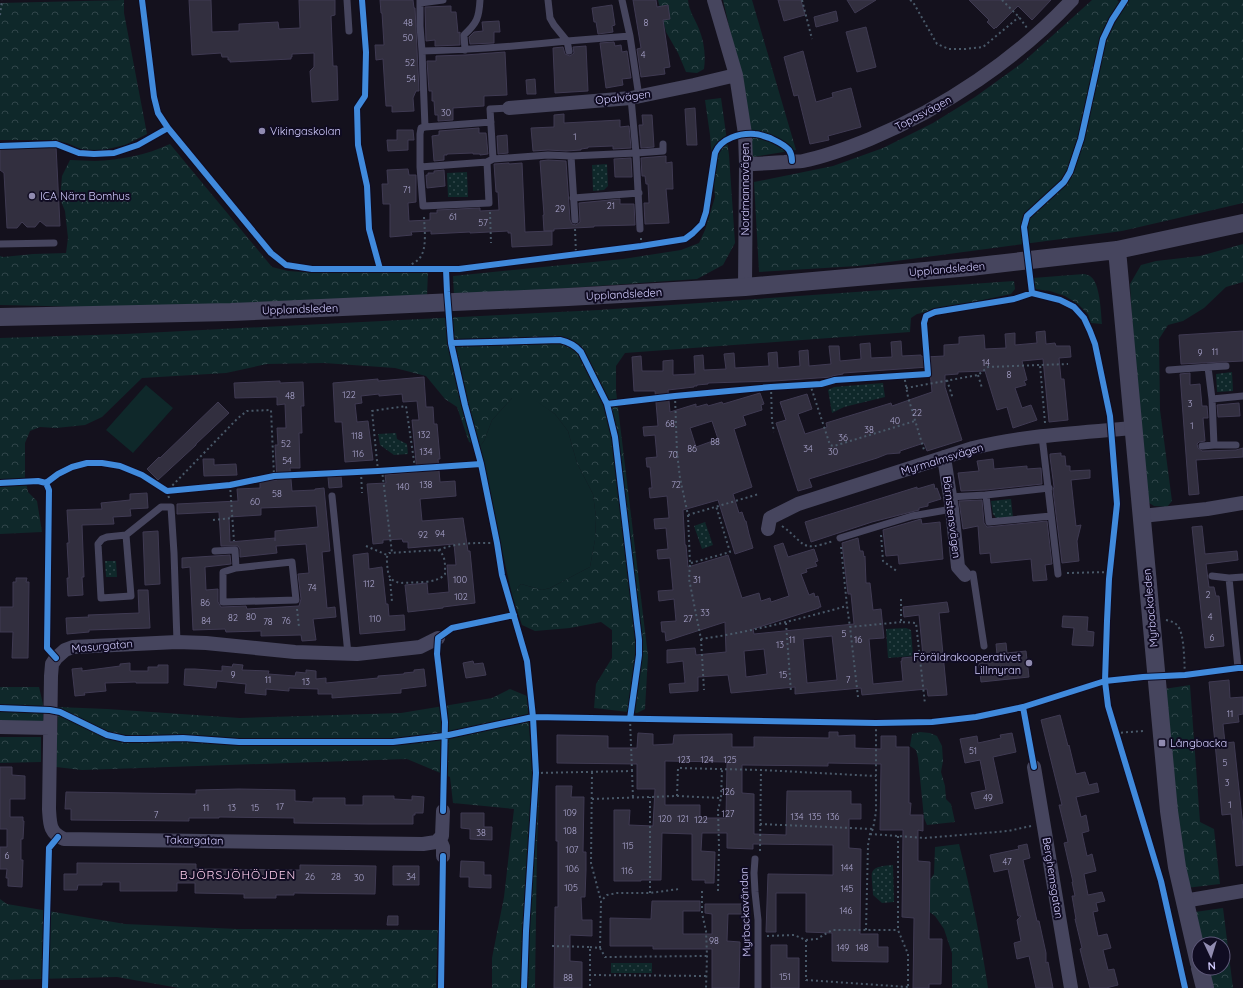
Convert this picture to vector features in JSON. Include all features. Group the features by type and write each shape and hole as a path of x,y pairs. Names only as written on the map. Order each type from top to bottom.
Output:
{"street":[{"name":"Nordmannavägen","path":"714,0 736,75 744,128 746,164 745,287"},
{"name":"Topasvägen","path":"746,164 802,161 816,158 890,131 920,116 956,95 1011,56 1072,0"},
{"name":"Opalvägen","path":"510,108 635,97 736,75"},
{"name":"Upplandsleden","path":"0,317 230,312 568,297 745,287 970,267 1117,250 1243,223"},
{"name":"Myrbackaleden","path":"1117,250 1169,811 1177,867 1192,936"},
{"name":"Myrmalmsvägen","path":"769,524 798,504 944,457 998,442 1044,436 1133,428"},
{"name":"Bärnstensvägen","path":"944,457 958,567 969,575"},
{"path":"1142,516 1207,509 1243,503"},
{"name":"Masurgatan","path":"50,728 52,664 65,650 73,647 177,642 206,643 294,652 348,654 420,647 438,638"},
{"path":"0,727 50,728"},
{"name":"Takargatan","path":"50,728 50,823 54,833 58,837 64,839 423,844 440,840"},
{"name":"Berghemsgatan","path":"1034,767 1071,988"},
{"path":"443,811 443,830 440,840 443,847 443,856"},
{"path":"1184,901 1243,891"},
{"path":"1202,976 1205,988"}],"lane":[{"path":"347,0 349,31"},
{"path":"425,127 420,1 443,0"},
{"path":"465,50 464,35 474,26 479,13 480,0"},
{"path":"548,0 550,18 567,41 569,51"},
{"path":"622,0 630,36 635,97 640,229"},
{"path":"422,51 465,50 630,36"},
{"path":"491,122 421,128 420,167 423,206 489,202 491,122 490,109 510,108"},
{"path":"420,167 548,156 636,154 663,151 662,144"},
{"path":"571,156 574,220"},
{"path":"573,198 639,193"},
{"path":"0,244 54,243"},
{"path":"1169,370 1226,366"},
{"path":"1208,367 1212,399 1214,445"},
{"path":"1212,399 1243,396"},
{"path":"1044,436 1048,488 1058,574"},
{"path":"1202,446 1236,445"},
{"path":"840,538 950,503 986,495 1048,488"},
{"path":"986,495 989,522 1051,516"},
{"path":"332,496 348,654"},
{"path":"126,535 130,596 101,598 98,544 102,539 107,537 126,535 161,507 171,507 177,642"},
{"path":"215,551 235,550 236,568"},
{"path":"292,562 296,600 223,602 223,572 236,568 292,562"},
{"path":"969,575 984,646"},
{"path":"1212,576 1229,578 1243,576"},
{"path":"1229,578 1238,668"},
{"name":"Myrbackavändan","path":"755,859 754,873 758,920 758,988"}],"path":[{"path":"0,15 2,0"},
{"path":"802,0 812,39"},
{"path":"910,0 913,2 937,44 949,49 982,47 1019,17"},
{"path":"1002,0 1019,17 1028,29"},
{"path":"489,202 491,243"},
{"path":"403,269 419,259 423,253 425,244 423,206"},
{"path":"574,220 576,254"},
{"path":"634,247 649,245"},
{"path":"568,255 584,253"},
{"path":"395,269 417,269"},
{"path":"906,388 978,375 988,367 1068,364"},
{"path":"1040,365 1044,436"},
{"path":"904,375 915,421 928,462"},
{"path":"896,376 912,375"},
{"path":"978,375 982,388"},
{"path":"947,380 953,399"},
{"path":"802,385 813,384 830,445 834,446 915,421"},
{"path":"763,388 779,386"},
{"path":"771,387 772,421 774,432"},
{"path":"667,397 678,396 677,453 680,478 688,515 690,563 689,579 701,639 704,690"},
{"path":"392,553 375,471 372,411 406,406 412,468 422,467"},
{"path":"167,491 238,418 247,411 271,410 270,477 282,476"},
{"path":"353,472 375,471"},
{"path":"362,493 375,471"},
{"path":"223,486 233,484 235,550"},
{"path":"161,487 167,491 180,490"},
{"path":"688,515 759,494"},
{"path":"690,563 730,552 716,506"},
{"path":"213,520 233,518"},
{"path":"769,524 790,532 802,544 809,547 818,546 840,538 858,697"},
{"path":"880,525 883,561 898,572"},
{"path":"366,546 387,555 392,553 439,550 466,543 498,546 496,536"},
{"path":"390,578 395,582 401,583 443,578 445,574 444,556 439,550"},
{"path":"387,555 392,602"},
{"path":"1058,574 1110,575 1111,565"},
{"path":"901,622 902,599"},
{"path":"296,600 299,627"},
{"path":"701,639 730,635 786,623 847,606"},
{"path":"1164,620 1172,621 1178,626 1182,633 1185,675"},
{"path":"850,627 901,622 916,623 925,704"},
{"path":"786,623 791,692"},
{"path":"1178,676 1193,674"},
{"path":"631,711 633,798"},
{"path":"622,719 638,719"},
{"path":"868,723 884,723"},
{"path":"866,930 868,845 876,812 876,723"},
{"path":"1114,726 1118,740"},
{"path":"1116,733 1143,731"},
{"path":"536,766 536,781"},
{"path":"677,796 678,768 761,770 876,776"},
{"path":"718,891 718,810 721,798 722,770"},
{"path":"760,853 761,770"},
{"path":"536,773 632,771"},
{"path":"592,772 591,863 600,901 600,948 606,957 707,956"},
{"path":"592,799 677,796 721,798"},
{"path":"650,797 650,893"},
{"path":"760,824 873,829"},
{"path":"870,834 925,838 1008,831 1044,824"},
{"path":"806,940 806,980 908,987 908,954 898,930 898,836"},
{"path":"600,901 607,895 617,893 650,893 679,889"},
{"path":"702,890 702,913 706,931 706,988"},
{"path":"758,936 794,935 806,940 817,939 832,930 898,930"},
{"path":"552,946 600,948"},
{"path":"590,947 590,988"},
{"path":"589,975 706,976"}],"green space":[{"path":"124,0 124,13 147,134 125,145 90,153 67,143 48,140 0,140 0,3"},
{"path":"658,0 688,0 702,38 705,54 704,69 697,73 686,72 678,53 666,32"},
{"path":"723,0 752,0 796,150 753,157 742,82"},
{"path":"1092,0 1117,0 1119,2 1123,0 1243,0 1243,203 1122,231 858,266 759,272 754,182 833,166 883,148 933,123 975,97 1022,63"},
{"path":"721,98 729,155 735,243 723,265 697,279 454,296 453,276 623,259 681,250 699,243 705,230 715,197 710,135 705,100"},
{"path":"170,144 272,267 288,271 319,273 428,272 427,296 134,308 0,305 0,256 66,253 68,238 65,211 60,199 62,176 70,160 95,161 124,158 143,154"},
{"path":"607,164 608,186 604,190 593,191 592,165"},
{"path":"467,172 468,197 448,197 447,173"},
{"path":"1243,244 1243,282 1226,287 1204,308 1183,321 1168,325 1159,339 1160,410 1172,501 1167,507 1154,506 1146,501 1130,284 1141,265 1156,261 1200,256"},
{"path":"1084,274 1090,276 1096,284 1102,324 1091,323 1088,314 1078,304 1065,296 1050,291 1035,289 1033,278"},
{"path":"1014,281 1015,289 1011,294 917,314 911,318 910,332 625,353 616,366 616,391 648,656 645,709 637,713 594,708 596,684 612,658 612,630 601,622 570,628 535,631 522,625 512,595 521,584 542,590 550,588 590,567 595,540 596,517 593,494 577,463 568,431 555,414 531,398 512,398 492,420 484,441 479,447 469,442 457,407 445,399 426,376 395,368 324,363 267,364 226,373 142,378 102,417 85,425 56,428 40,427 30,431 25,443 25,477 28,492 37,501 42,532 0,534 0,338 125,334 599,310"},
{"path":"1232,372 1233,391 1217,392 1216,374"},
{"path":"883,383 885,397 844,407 832,413 828,390 834,387"},
{"path":"146,385 173,408 133,453 106,430"},
{"path":"531,397 555,414 568,431 577,463 593,494 596,517 595,540 590,567 550,588 542,590 521,584 512,595 479,447 484,441 492,420 512,398"},
{"path":"396,433 397,439 407,444 408,454 394,455 380,445 378,434"},
{"path":"1011,499 1013,518 997,519 993,514 991,501"},
{"path":"705,522 713,545 702,549 694,526"},
{"path":"105,561 116,561 117,577 106,577"},
{"path":"906,628 911,630 913,656 888,658 886,629"},
{"path":"1190,685 1200,822 1214,829 1220,884 1186,888 1164,689"},
{"path":"0,687 39,687 43,704 43,724 0,723"},
{"path":"510,689 527,696 532,769 540,782 537,843 535,988 492,988 492,958 504,897 514,809 453,803 450,777 407,759 82,770 56,767 58,707 240,718 401,713 492,698"},
{"path":"920,732 930,733 937,736 942,746 943,761 941,772 945,786 946,799 951,804 955,822 927,825 924,818 918,758 916,750 910,746 912,734"},
{"path":"0,737 41,737 41,762 0,763"},
{"path":"959,844 968,880 988,988 952,988 952,953 944,929 935,916 928,911 929,881 934,874 935,847"},
{"path":"893,865 894,902 882,903 873,895 872,872 878,867"},
{"path":"0,899 7,904 125,924 237,929 438,930 436,988 179,988 117,977 0,980"},
{"path":"1223,908 1226,936 1200,936 1195,912"},
{"path":"611,963 652,963 652,973 611,973"},
{"path":"1231,972 1233,988 1211,988 1209,976 1231,976"}],"building":[{"path":"189,0 211,0 212,32 239,31 239,24 278,22 279,29 300,28 299,0 335,0 335,15 331,16 333,66 337,66 338,100 312,102 310,71 314,67 314,53 292,54 291,59 230,62 228,57 222,57 221,53 192,55"},
{"path":"380,0 413,0 415,8 419,91 416,91 413,98 414,111 392,112 392,106 386,106 383,59 376,60 375,45 384,45"},
{"path":"633,0 656,0 657,7 668,5 670,19 663,20 670,67 664,68 665,74 641,77 637,49 641,48"},
{"path":"778,0 801,0 805,15 784,21"},
{"path":"847,0 876,0 855,13"},
{"path":"969,0 1051,0 1032,20 1018,6 994,29 987,22 989,20"},
{"path":"612,5 615,25 612,26 613,32 598,34 592,8"},
{"path":"451,6 451,12 456,12 458,33 460,32 460,45 435,46 435,40 426,41 425,7"},
{"path":"836,11 838,21 816,27 814,17"},
{"path":"499,21 500,32 494,32 494,43 470,44 469,37 474,32 483,31 482,22"},
{"path":"866,27 876,67 857,72 846,32"},
{"path":"614,42 615,46 621,45 622,52 627,51 631,78 622,79 623,85 606,88 600,43"},
{"path":"586,46 588,91 555,93 553,48 563,47 565,54 570,56 574,53 573,47"},
{"path":"803,51 816,102 833,97 832,93 851,88 861,127 828,136 829,140 810,144 798,95 794,96 784,57"},
{"path":"505,52 507,95 484,96 484,106 453,108 453,120 438,121 438,115 435,115 434,101 432,101 432,91 429,91 427,61 436,61 436,56"},
{"path":"535,79 536,94 527,94 526,80"},
{"path":"695,108 697,145 687,145 685,109"},
{"path":"564,114 564,123 620,120 620,127 629,126 631,148 613,149 613,146 588,147 581,150 566,151 533,151 531,128 554,127 554,115"},
{"path":"642,115 652,115 654,147 641,148 639,125 643,125"},
{"path":"479,128 479,133 486,133 488,154 447,154 444,155 444,160 434,161 432,136 439,135 439,131"},
{"path":"397,130 413,130 414,140 408,140 408,150 388,151 387,140 397,140"},
{"path":"507,135 508,153 498,154 497,136"},
{"name":"ICA Nära Bomhus","path":"56,146 60,226 46,226 40,221 35,227 27,227 22,222 17,228 7,228 4,173 0,170 0,149"},
{"path":"666,156 666,163 672,162 673,189 666,189 669,223 645,224 644,203 649,203 648,184 646,184 645,176 642,176 641,158"},
{"path":"631,158 632,177 615,177 614,159"},
{"path":"540,161 566,161 570,220 572,224 576,225 580,222 579,203 620,199 620,204 634,204 635,225 594,226 544,231"},
{"path":"522,163 525,232 552,231 552,245 512,247 511,233 508,233 508,231 431,234 431,231 411,232 412,235 390,237 390,204 383,204 382,184 388,184 387,170 408,169 409,175 416,175 416,202 408,203 409,221 430,220 430,213 437,213 437,210 480,208 480,211 499,210 494,164"},
{"path":"444,170 445,186 427,188 426,175 428,175 428,173 434,173 434,171"},
{"path":"1045,331 1046,344 1055,343 1056,346 1070,346 1071,357 1059,358 1061,379 1064,379 1068,420 1049,422 1043,359 1022,361 1027,380 1024,381 1026,385 1015,388 1022,408 1031,405 1037,420 1013,428 1007,407 997,410 985,371 958,372 958,374 945,375 945,387 962,440 927,451 924,443 900,451 900,453 887,454 809,479 812,487 798,491 776,423 786,420 780,402 807,394 812,409 798,414 805,434 827,427 826,423 891,403 892,406 932,392 929,367 843,373 832,377 708,383 694,387 668,390 670,412 696,404 696,407 707,404 708,406 722,402 723,404 760,393 764,404 761,405 762,410 743,416 746,425 734,429 752,487 733,494 739,513 742,512 746,521 753,548 735,554 718,500 683,510 688,567 728,555 742,598 759,593 761,601 770,598 771,602 789,596 774,546 783,543 788,557 814,549 818,561 815,562 817,566 806,569 807,572 801,574 809,595 814,593 815,597 818,596 821,607 753,629 754,634 854,624 851,594 848,594 842,543 858,538 860,551 863,551 864,557 865,556 866,583 870,583 873,610 881,609 884,638 869,639 873,684 903,681 902,658 923,656 919,615 904,617 903,607 947,602 949,612 939,613 947,695 928,696 927,689 862,695 861,688 795,694 795,687 731,693 728,675 698,677 698,691 670,693 669,684 685,683 683,661 667,663 667,650 695,648 696,655 726,652 725,622 666,641 665,632 662,632 661,622 676,621 674,599 659,601 658,591 673,590 670,558 658,559 657,550 668,549 666,528 655,529 654,519 669,518 667,496 650,498 649,488 652,488 650,467 647,467 646,458 657,457 655,435 644,436 643,427 658,426 655,391 634,391 632,357 641,356 642,371 663,371 663,361 673,360 673,375 695,374 694,356 703,355 704,370 726,369 724,354 734,353 735,368 769,366 768,353 777,352 778,368 800,366 799,351 808,350 809,366 831,364 829,346 839,346 840,361 861,359 860,344 870,343 871,358 892,357 891,342 901,341 902,356 944,356 944,345 959,344 959,337 984,335 985,349 1006,348 1005,334 1015,333 1015,345 1037,343 1036,332","holes":["712,421 718,439 696,447 690,428","832,636 837,680 807,683 803,639","764,649 767,674 746,677 744,651"]},
{"path":"1243,331 1243,361 1181,364 1179,335"},
{"path":"1190,373 1190,385 1200,384 1202,406 1207,406 1208,418 1203,418 1205,441 1197,444 1198,448 1202,451 1236,450 1243,448 1243,457 1196,460 1199,494 1189,495 1180,374"},
{"path":"424,377 426,407 433,407 434,424 437,424 440,482 455,481 456,496 420,499 422,521 463,518 468,551 470,551 475,603 408,612 405,585 427,583 428,594 449,592 447,565 456,565 454,544 408,548 408,542 403,542 402,539 383,540 383,543 373,544 367,484 386,483 385,475 417,472 412,420 419,420 417,401 403,402 402,394 361,396 362,403 355,404 357,422 368,421 373,460 345,462 342,422 335,422 333,383"},
{"path":"280,381 280,383 303,382 304,406 301,406 302,433 299,433 300,468 290,468 292,491 324,488 330,551 322,552 327,608 335,607 336,617 313,619 316,640 302,641 301,635 261,636 261,631 226,632 225,629 193,630 190,567 182,568 182,558 230,555 231,564 205,567 206,590 218,589 218,602 221,607 246,606 247,609 299,606 301,599 298,574 309,573 306,544 276,546 277,553 240,557 240,549 238,546 221,546 219,512 177,514 177,504 238,501 237,489 260,488 260,481 277,480 275,445 278,445 277,428 286,428 285,404 277,405 277,397 235,398 234,383","holes":["316,506 318,527 275,531 275,538 230,542 229,517 261,515 261,508"]},
{"path":"218,402 229,413 158,480 147,469"},
{"path":"1239,403 1240,416 1218,417 1217,405"},
{"path":"1061,453 1061,456 1065,456 1066,466 1070,466 1070,471 1090,470 1090,478 1071,480 1076,526 1081,525 1077,541 1079,561 1062,563 1050,457 1050,454"},
{"path":"203,459 214,459 214,465 236,464 237,475 204,476"},
{"path":"993,459 994,469 1027,466 1027,469 1041,468 1042,484 961,491 958,473 979,471 977,461"},
{"path":"341,476 342,487 329,488 328,477"},
{"path":"934,484 935,489 937,488 941,499 928,503 928,506 811,542 805,522 917,487 917,489"},
{"path":"147,493 148,508 130,509 131,516 113,517 114,524 82,525 84,577 82,577 83,595 68,596 67,578 69,578 67,543 69,543 67,510 102,509 101,503 130,500 130,494"},
{"path":"982,500 984,523 987,527 1047,521 1052,564 1045,565 1047,580 1033,581 1031,559 991,563 990,553 980,554 978,526 963,529 959,501"},
{"path":"921,519 922,524 940,522 943,559 899,564 898,555 886,556 883,530"},
{"path":"1202,526 1205,554 1237,551 1238,560 1206,564 1209,587 1214,587 1216,596 1219,596 1224,646 1205,648 1192,527"},
{"path":"158,531 160,584 145,585 143,532"},
{"path":"368,553 369,569 382,567 386,604 388,604 389,616 404,615 405,630 360,634 353,555"},
{"path":"16,578 27,578 26,582 29,582 28,658 12,658 13,632 0,632 0,607 13,607 13,582 16,582"},
{"path":"138,590 148,590 150,628 89,630 89,632 67,634 66,618 89,617 88,615 139,613"},
{"path":"1063,616 1088,617 1087,631 1094,632 1093,646 1072,645 1074,628 1062,627"},
{"path":"1006,643 1007,653 1026,651 1029,677 981,682 978,656 997,655 996,644"},
{"path":"473,661 474,664 483,663 486,675 466,678 463,663"},
{"path":"130,663 130,671 148,671 148,667 168,665 168,683 105,683 106,691 84,693 85,695 75,696 72,669 82,668 82,671 120,666 120,664"},
{"path":"233,664 243,665 242,670 269,671 268,674 295,676 296,672 306,673 306,670 316,671 316,679 326,678 326,683 378,678 378,676 404,674 414,672 414,670 424,669 426,686 401,689 401,693 332,698 332,694 318,694 318,689 289,688 289,691 266,689 266,695 245,693 246,684 217,681 216,688 184,685 185,669 222,671 222,666 232,667"},
{"path":"1229,680 1230,698 1243,697 1243,714 1238,715 1239,722 1223,724 1225,743 1234,742 1243,827 1243,865 1236,866 1231,814 1222,815 1209,682"},
{"path":"1060,715 1076,774 1085,772 1089,785 1097,783 1099,792 1076,797 1081,817 1086,815 1089,831 1082,833 1087,856 1092,854 1096,871 1084,874 1088,895 1102,892 1105,901 1096,903 1098,911 1093,912 1098,936 1107,934 1111,948 1103,950 1108,970 1114,969 1118,985 1106,988 1090,988 1080,949 1082,948 1075,919 1072,896 1075,896 1073,882 1064,843 1068,842 1059,805 1062,805 1041,720"},
{"path":"829,732 838,732 838,736 855,735 855,748 881,749 881,736 896,736 896,747 909,747 910,815 923,815 923,831 918,830 918,861 930,862 929,939 942,939 941,984 929,984 929,988 913,988 914,918 902,917 903,830 880,830 881,764 828,763 828,766 742,765 742,793 754,794 754,834 786,835 787,791 851,791 851,804 861,804 861,819 849,819 849,848 861,849 860,934 878,934 878,947 888,947 888,962 832,961 832,933 806,932 806,893 776,893 776,932 766,932 768,874 833,875 833,845 753,844 753,849 727,848 727,833 702,833 701,851 715,852 714,883 705,883 705,880 692,880 692,834 662,833 661,880 614,881 614,810 630,810 629,825 653,826 655,789 637,789 637,764 557,763 557,735 608,736 608,748 637,748 638,733 653,734 653,745 673,744 674,735 732,734 732,747 754,747 754,737 829,738","holes":["665,761 727,762 726,818 700,818 700,805 665,805"]},
{"path":"1012,733 1016,752 993,757 1003,803 975,809 971,793 986,790 980,760 965,763 960,739 977,736 978,743 1001,738 1000,735"},
{"path":"0,767 12,767 12,775 25,776 25,799 10,799 10,817 23,817 24,821 23,839 21,839 21,860 23,860 22,887 8,886 8,878 6,878 7,869 0,869 0,847 7,847 7,829 0,829"},
{"path":"556,786 572,786 571,797 584,797 583,852 586,852 586,870 585,897 581,897 582,920 592,920 592,936 570,935 570,961 582,962 582,988 554,988 555,907 558,907"},
{"path":"196,790 295,790 295,801 313,802 313,798 345,798 345,805 363,805 363,796 394,796 394,799 412,800 412,796 424,797 423,813 415,813 415,815 413,815 413,824 369,824 294,823 294,818 219,817 189,818 189,821 71,820 71,809 65,809 66,792 196,794"},
{"path":"461,813 484,813 484,827 492,827 492,840 470,839 470,829 461,828"},
{"path":"1027,844 1030,858 1023,860 1037,921 1039,921 1046,953 1046,963 1048,962 1053,988 1036,988 1029,956 1017,959 1014,943 1021,941 1017,920 1021,916 1018,916 1008,869 994,872 990,855 1019,849 1018,846"},
{"path":"461,861 484,862 484,875 491,875 491,888 469,887 469,877 460,877"},
{"path":"77,863 196,864 196,869 300,870 300,865 376,866 375,894 294,893 294,895 276,895 276,898 244,898 244,894 195,893 195,883 177,883 177,891 120,891 120,882 102,882 102,885 78,885 77,890 64,890 64,874 77,874"},
{"path":"393,866 419,866 419,885 393,885"},
{"path":"652,901 700,901 700,911 683,911 683,934 712,934 712,914 705,913 705,904 749,904 749,914 728,914 727,941 740,942 739,988 712,988 712,949 653,949 653,946 610,946 610,918 651,919"},
{"path":"388,916 398,916 398,925 387,925"},
{"path":"771,945 787,945 787,958 799,958 799,988 771,988"}],"cycle path":[{"path":"142,0 154,97 158,113 168,128 271,253 286,265 312,269 459,269 685,239 702,224 706,212 715,153 726,140 743,134 761,135 785,146 790,152 792,161"},
{"path":"362,0 366,52 365,96 357,108 358,145 367,186 369,229 380,269"},
{"path":"1125,0 1112,20 1103,39 1081,139 1070,172 1064,182 1027,216 1024,227 1032,293 1060,300 1074,307 1084,318 1095,344 1110,416 1117,504 1109,579 1107,621 1105,681 1108,706 1161,881 1185,988"},
{"path":"0,146 56,144 79,153 114,153 138,145 168,128"},
{"path":"0,708 50,710 60,712 107,735 125,739 183,738 239,742 393,742 444,736 533,717 527,661 502,575 481,464 465,405 451,343 446,269"},
{"path":"630,719 639,655 639,640 615,437 607,404 771,387 821,384 835,380 928,374 924,323 926,316 935,312 1014,299 1032,293"},
{"path":"451,343 560,340 566,342 581,352 607,404"},
{"path":"0,483 38,481 46,483 58,474 72,467 87,463 102,463 120,466 142,475 167,491 230,485 274,476 481,464"},
{"path":"46,483 49,490 47,648 56,658"},
{"path":"443,811 445,722 437,654 438,638 452,628 514,615"},
{"path":"524,988 536,773 533,717 876,723 932,722 976,717 1023,707 1105,681 1185,675 1243,668"},
{"path":"1023,707 1034,767"},
{"path":"45,988 49,848 58,837"},
{"path":"441,988 443,856"}],"place":[{"name":"Vikingaskolan","path":"262,131"},
{"name":"ICA Nära Bomhus","path":"32,196"},
{"name":"Föräldrakooperativet Lillmyran","path":"1029,663"},
{"name":"Långbacka","path":"1162,743"}],"district":[{"name":"BJÖRSJÖHÖJDEN","path":"238,875"}]}
